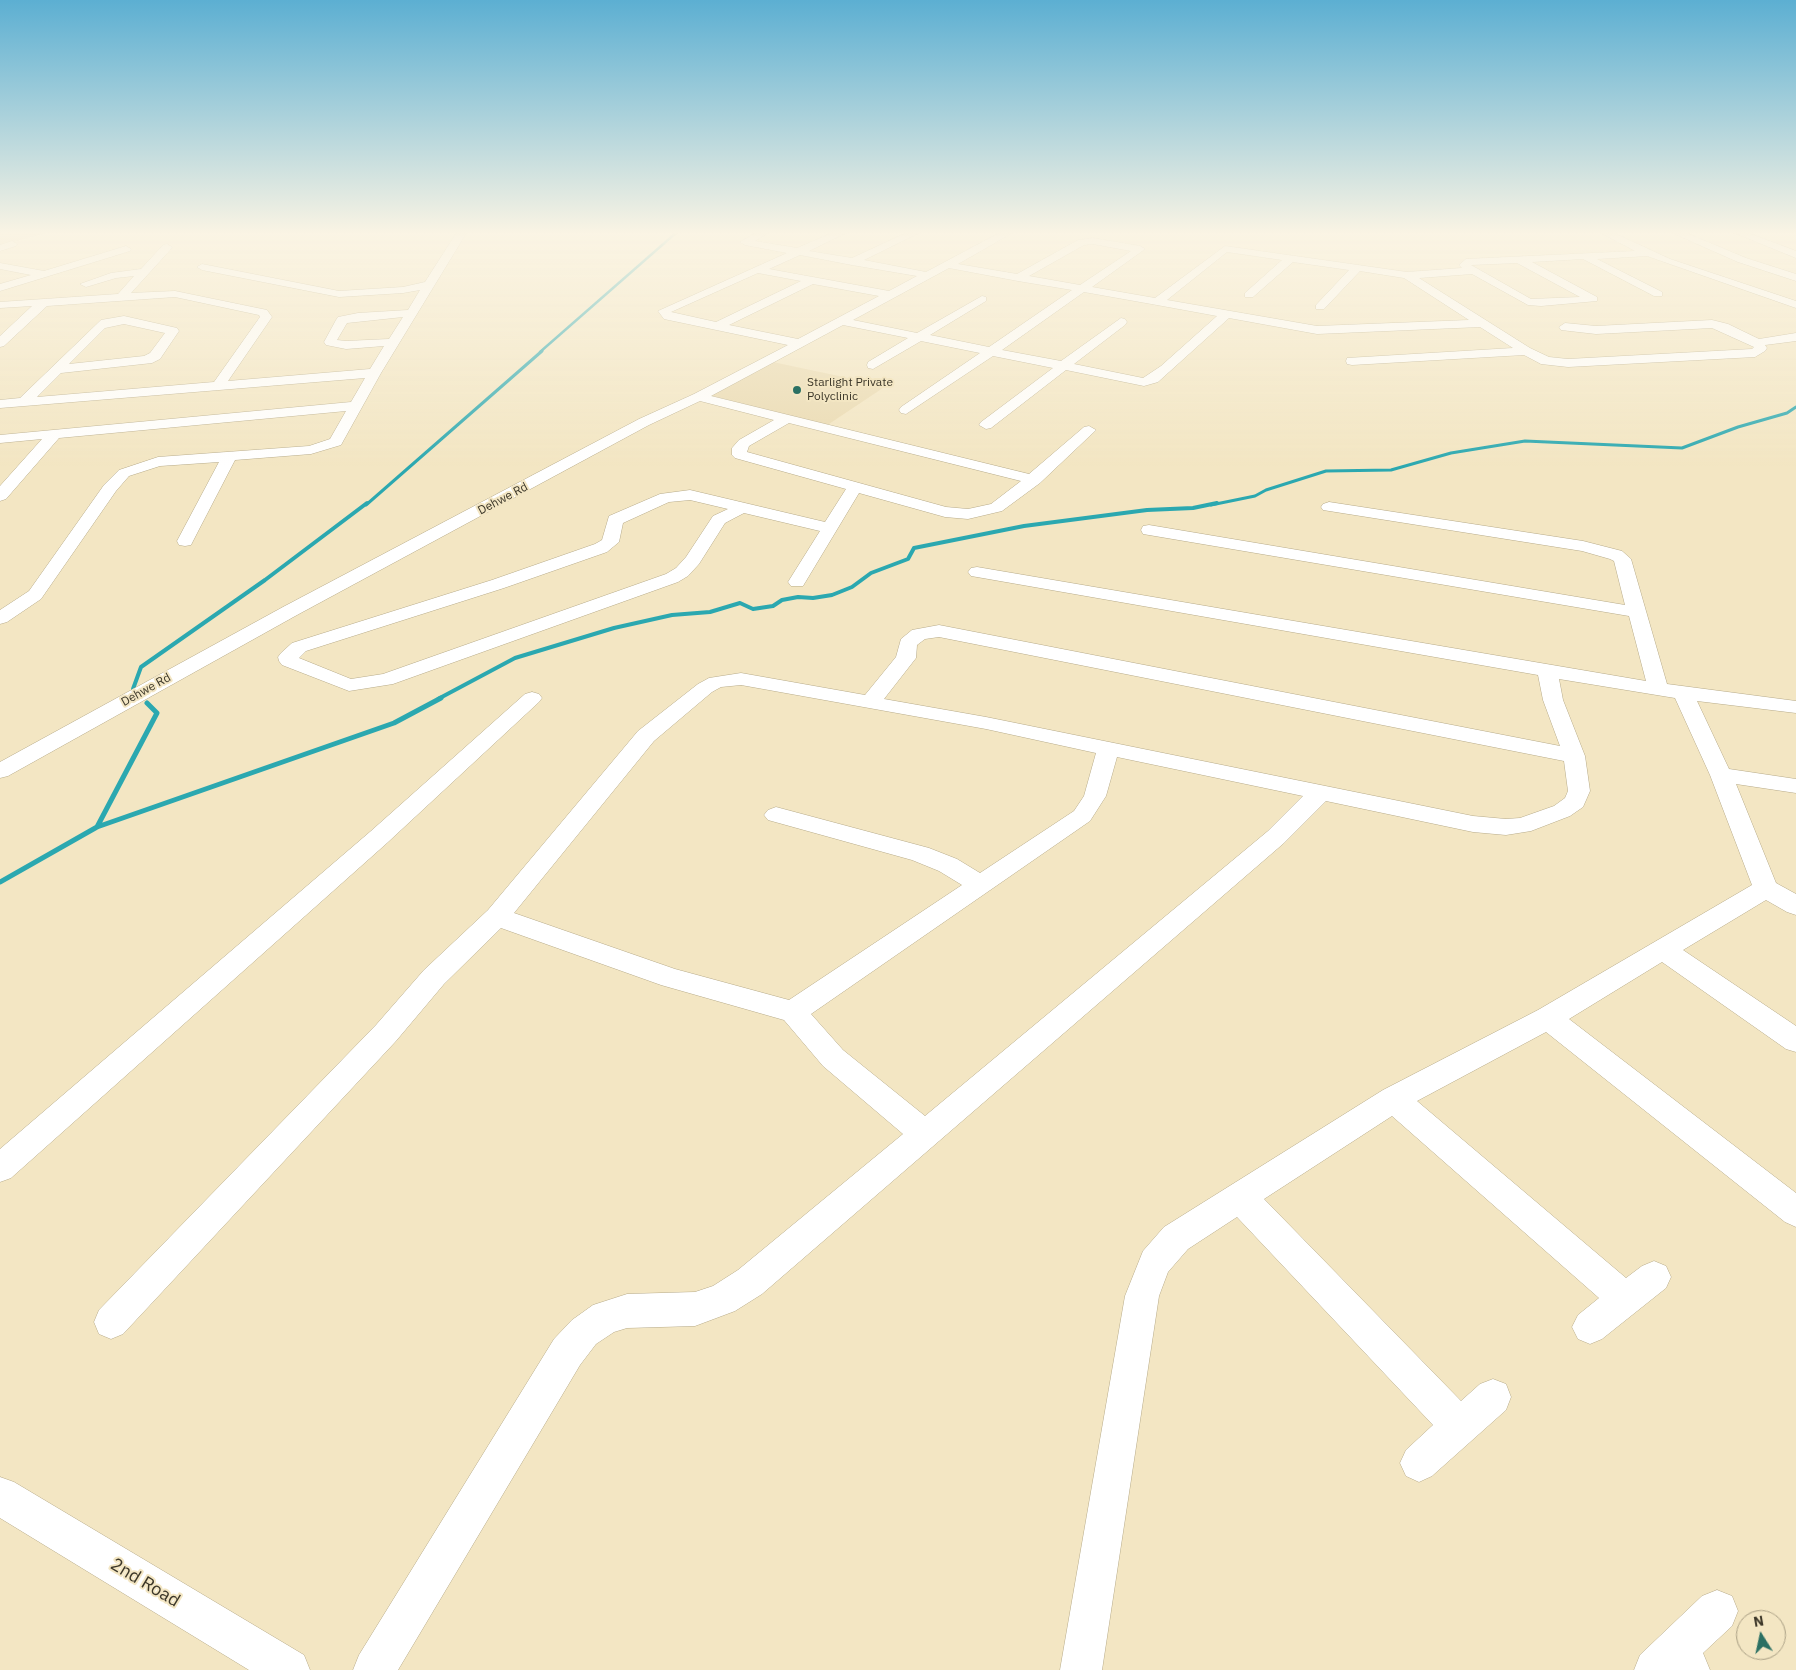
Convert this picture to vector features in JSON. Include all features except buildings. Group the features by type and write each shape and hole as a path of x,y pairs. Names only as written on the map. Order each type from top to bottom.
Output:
{"street":[{"path":"0,343 35,310"},
{"path":"218,386 266,314 253,310"},
{"path":"0,618 35,595 110,488 124,473 158,462 311,450 331,444 340,438 374,373 415,310"},
{"path":"666,310 664,311 668,316 798,343"},
{"path":"718,326 751,310"},
{"name":"Dehwe Rd","path":"0,770 290,611 644,422 699,397 861,310"},
{"path":"873,365 964,310"},
{"path":"906,410 1052,310"},
{"path":"1203,310 1323,330 1484,323"},
{"path":"1463,310 1543,360 1568,363 1755,353 1761,348 1757,343 1724,327 1710,324 1596,330 1565,327"},
{"path":"395,342 346,345 330,342 342,320 413,313"},
{"path":"840,321 1133,381 1149,381 1166,369 1226,314"},
{"path":"24,402 58,368 101,325 110,321 135,321 173,331 155,356 146,360 58,368"},
{"path":"986,425 1121,322"},
{"path":"1757,343 1796,337"},
{"path":"1352,361 1526,351"},
{"path":"0,404 374,373"},
{"path":"699,397 1034,480"},
{"path":"0,439 356,406"},
{"path":"786,419 744,443 738,448 740,455 945,512 968,514 996,508 1034,480 1089,430"},
{"path":"0,496 54,435"},
{"path":"185,541 229,457"},
{"path":"797,582 855,487"},
{"path":"741,508 719,520 688,566 672,578 386,680 349,685 289,661 288,657 299,646 498,584 601,548 610,542 615,520 659,499 674,495 690,495 830,528"},
{"path":"1329,507 1607,551 1622,559 1658,689"},
{"path":"1149,530 1636,612"},
{"path":"977,572 1547,671 1683,693 1796,707"},
{"path":"870,703 906,658 908,643 920,634 938,630 1574,756"},
{"path":"110,1322 338,1081 386,1033 434,977 497,917 646,736 705,688 728,679 741,679 986,723 1108,750 1489,827 1523,825 1562,811 1575,802 1579,791 1574,756 1553,700 1547,671"},
{"path":"1683,693 1721,775 1766,888 1796,906"},
{"path":"0,1168 379,837 532,698"},
{"path":"794,1012 1082,816 1090,806 1094,796 1108,750"},
{"path":"1721,775 1796,786"},
{"path":"374,1670 566,1352 584,1332 605,1317 627,1311 694,1309 723,1299 750,1282 1276,837 1320,793"},
{"path":"776,815 920,854 948,865 981,886"},
{"path":"1081,1670 1142,1296 1155,1262 1176,1238 1394,1100 1548,1018 1766,888"},
{"path":"497,917 670,978 794,1012 833,1058 926,1135"},
{"path":"1664,950 1796,1041"},
{"path":"1548,1018 1796,1212"},
{"path":"1394,1100 1625,1299"},
{"path":"1241,1198 1460,1426"},
{"path":"1590,1327 1654,1277"},
{"path":"1419,1463 1493,1398"},
{"name":"2nd Road","path":"0,1496 289,1670"},
{"path":"1673,1664 1717,1611"}],"shaded area":[{"name":"Starlight Private Polyclinic","path":"768,361 886,386 826,426 706,394"}],"waterway":[{"path":"540,352 588,310"},
{"path":"366,505 542,351"},
{"path":"1211,505 1255,496 1266,490 1326,471 1391,470 1451,453 1525,441 1682,448 1738,427 1787,413 1796,407"},
{"path":"133,689 141,667 265,580 367,503"},
{"path":"438,699 515,658 614,628 672,615 710,612 740,603 753,609 773,606 782,600 798,597 813,598 832,595 852,587 871,573 908,559 914,548 1024,526 1147,510 1193,508 1217,503"},
{"path":"97,827 394,723 441,698"},
{"path":"97,827 157,713 147,703"},
{"path":"0,882 97,827"}],"place":[{"name":"Starlight Private Polyclinic","path":"797,390"}]}
